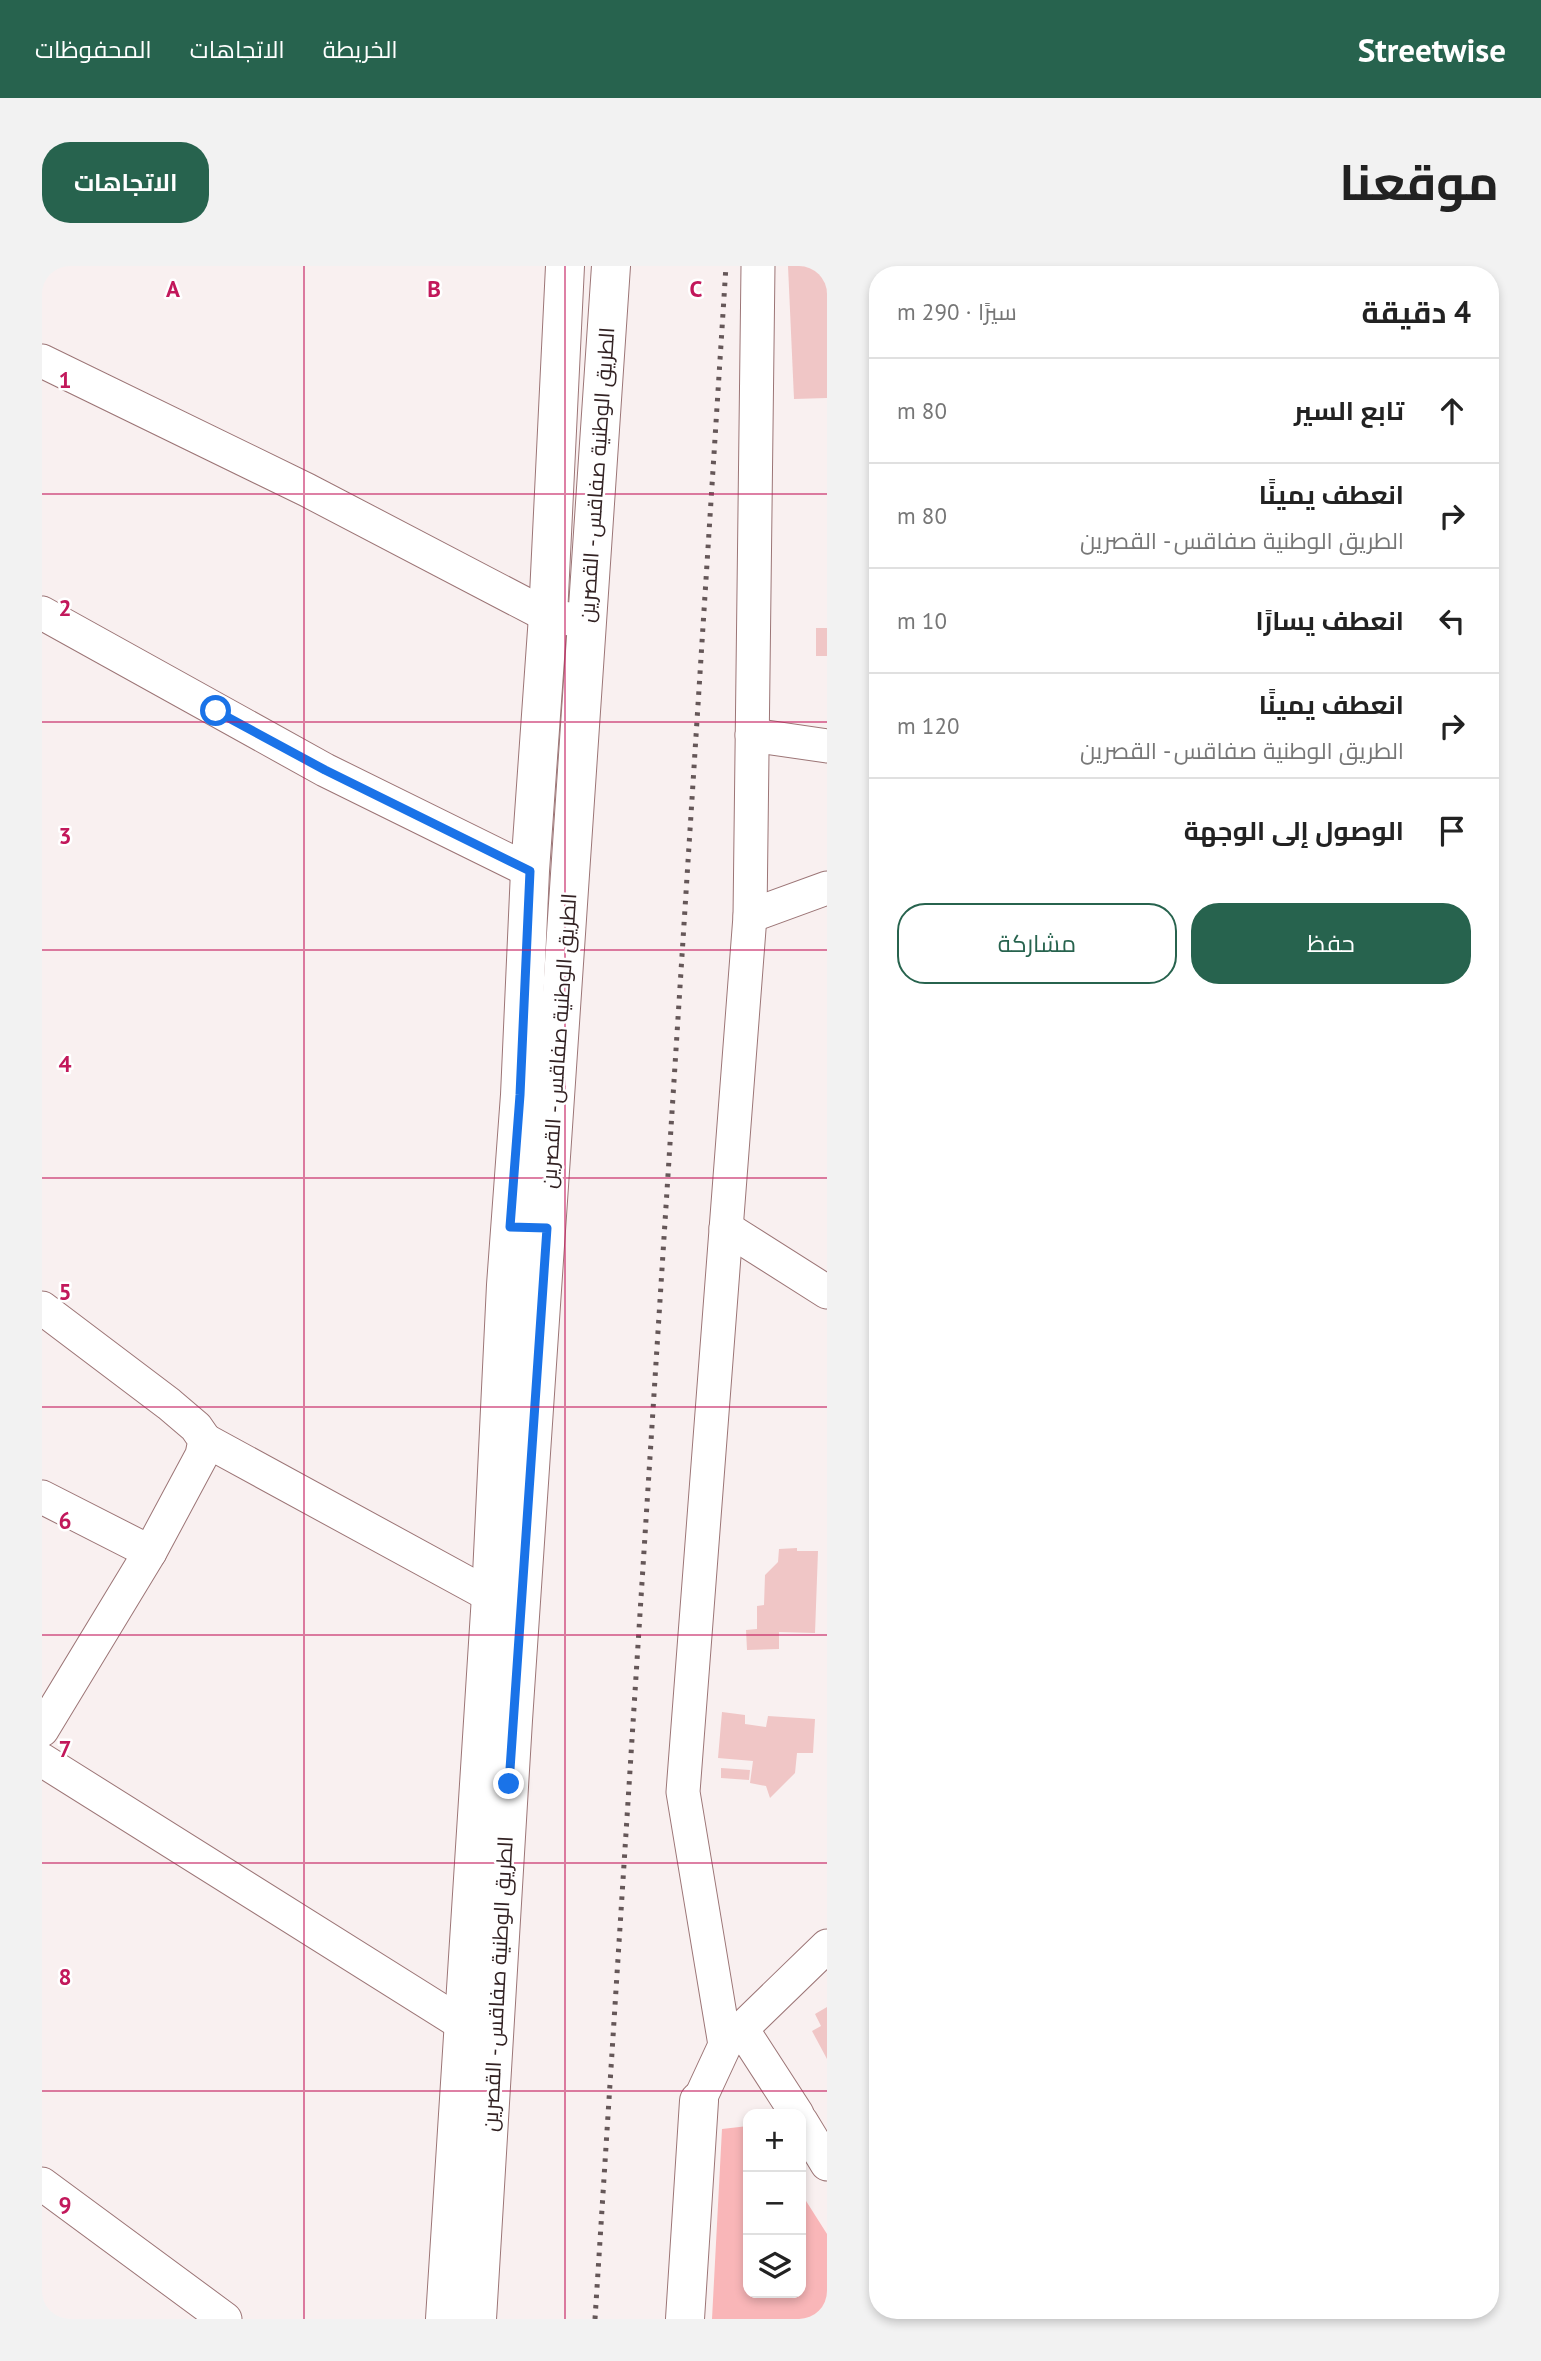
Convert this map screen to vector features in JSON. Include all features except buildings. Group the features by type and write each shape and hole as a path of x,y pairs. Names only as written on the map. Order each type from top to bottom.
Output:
{"main road":[{"name":"الطريق الوطنية صفاقس - القصرين","path":"445,2319 464,2025 487,1910 528,1228 520,1095 530,871 548,617 565,266"},
{"name":"الطريق الوطنية صفاقس - القصرين","path":"477,2319 491,1596 587,620 611,266"},
{"path":"685,2319 699,2101"}],"street":[{"path":"758,266 750,916 683,1792 734,2037 793,2109"},
{"path":"42,361 307,490 548,617 587,620"},
{"path":"42,613 325,770 530,871"},
{"path":"752,735 827,746"},
{"path":"750,916 827,888"},
{"path":"726,1228 827,1292"},
{"path":"42,1308 178,1412 196,1427 205,1440 491,1596"},
{"path":"42,1730 149,1552 202,1455 205,1440"},
{"path":"42,1497 149,1552"},
{"path":"42,1760 464,2025"},
{"path":"699,2101 734,2037 827,1946"},
{"path":"806,2129 827,2164"},
{"path":"46,2199 225,2319"}],"shaded area":[{"path":"743,2127 743,2298 806,2298 806,2201 827,2234 827,2319 712,2319 722,2129"}],"railway":[{"path":"595,2319 726,266"}],"route":[{"path":"216,711 325,770 530,871 520,1095 510,1227 547,1228 509,1784"}]}
